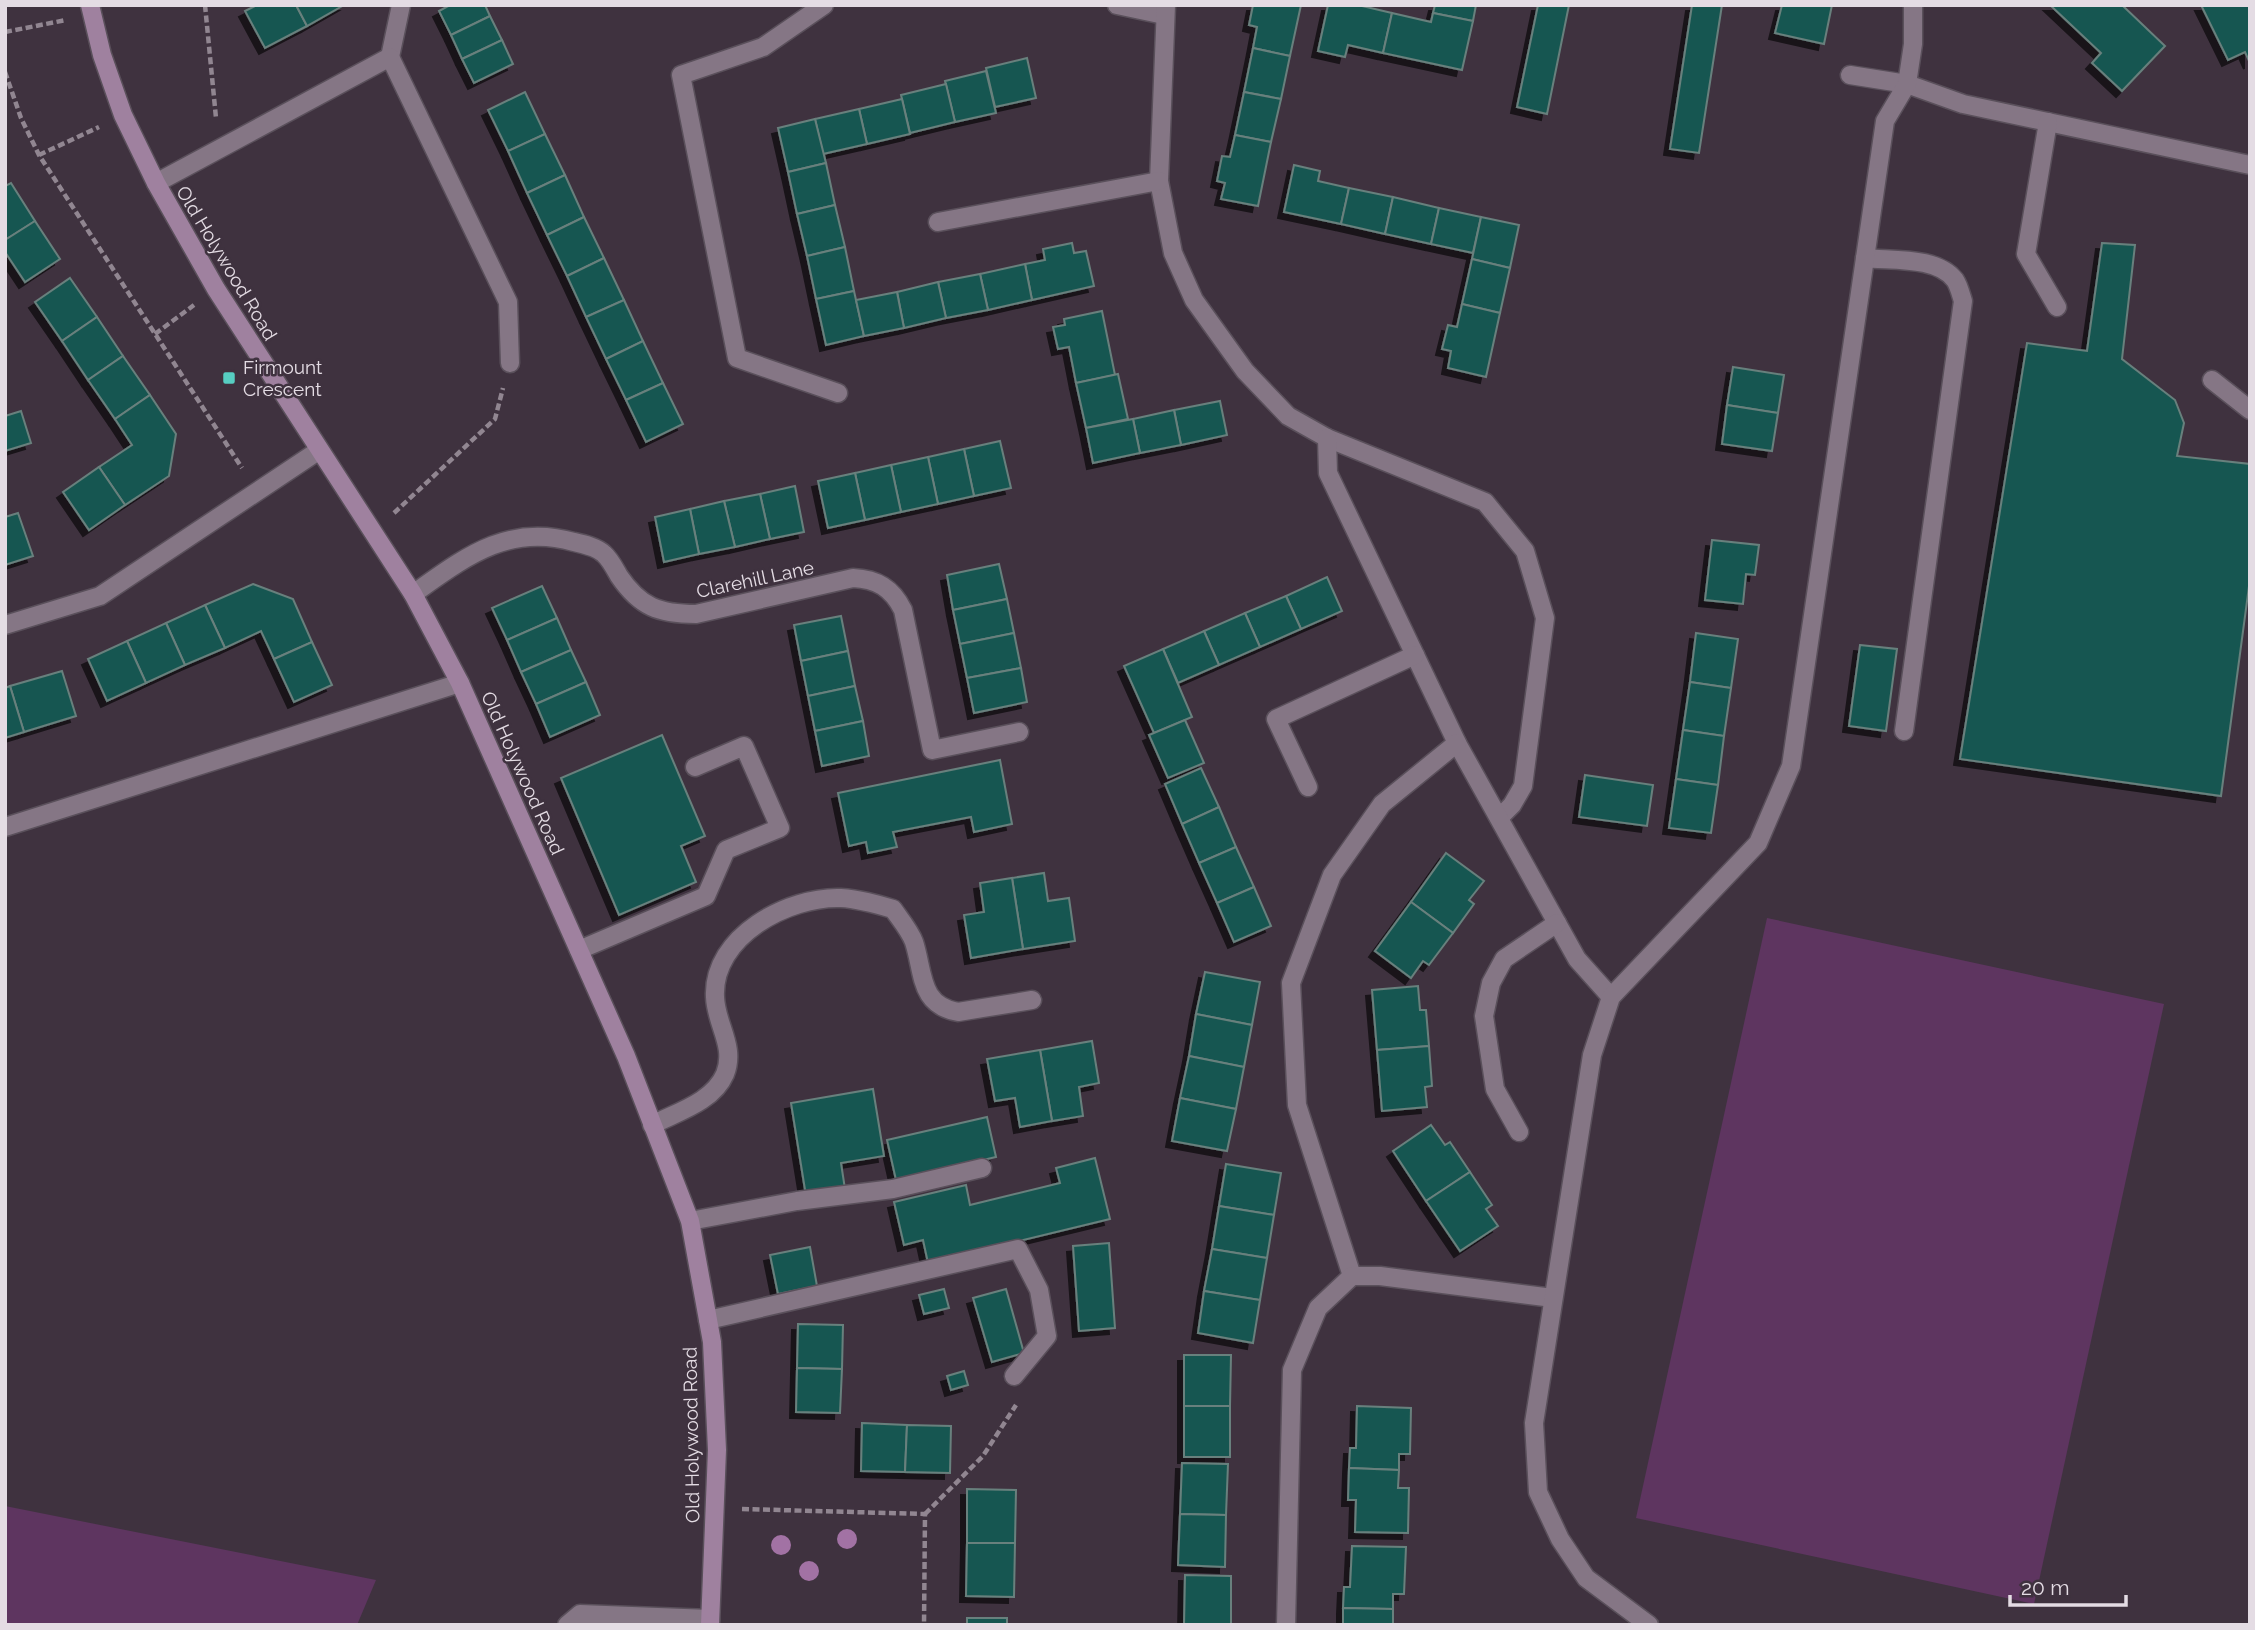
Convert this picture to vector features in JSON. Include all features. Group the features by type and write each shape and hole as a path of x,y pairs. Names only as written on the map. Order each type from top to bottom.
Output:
{"street":[{"path":"401,5 390,57 508,302 510,363"},
{"path":"824,5 763,47 681,75 737,358 838,393"},
{"path":"1117,5 1165,10 1159,181 1173,253 1194,300 1245,371 1288,416 1327,438 1485,502 1525,551 1545,618 1523,786 1512,805 1499,818"},
{"path":"1649,1625 1586,1578 1560,1539 1538,1492 1534,1423 1592,1055 1611,997 1758,843 1791,766 1885,121 1907,84 1913,44 1913,5"},
{"name":"Old Holywood Road","path":"91,10 102,55 123,115 156,183 216,289 412,594 460,684 579,950 690,1221 712,1342 717,1450 710,1622"},
{"path":"156,183 390,57"},
{"path":"1850,75 1907,84 1963,104 2250,165"},
{"path":"2048,122 2026,254 2057,307"},
{"path":"938,222 1159,181"},
{"path":"1864,258 1918,263 1942,269 1955,280 1963,301 1904,731"},
{"path":"2212,380 2250,410"},
{"path":"1327,438 1328,473 1457,743 1577,959 1611,997"},
{"path":"5,625 100,596 318,451"},
{"name":"Clarehill Lane","path":"412,594 474,551 523,537 567,540 604,554 632,596 660,610 675,614 696,614 853,578 867,578 890,590 903,610 932,750 1019,733"},
{"path":"1308,787 1276,719 1415,655"},
{"path":"5,827 460,684"},
{"path":"1352,1276 1297,1105 1291,983 1332,875 1382,804 1457,743"},
{"path":"579,950 706,895 726,850 780,828 744,746 695,767"},
{"path":"652,1125 698,1102 718,1086 729,1059 728,1043 715,996 722,963 752,928 792,906 840,898 867,901 893,909 914,940 925,990 930,999 948,1010 958,1012 1032,1000"},
{"path":"1519,1132 1495,1089 1487,1046 1486,1005 1491,983 1504,959 1557,923"},
{"path":"690,1221 797,1201 893,1189 982,1168"},
{"path":"708,1320 1018,1249 1039,1290 1047,1336 1014,1376"},
{"path":"1286,1625 1292,1370 1318,1308 1352,1276 1380,1276 1553,1298"},
{"path":"567,1625 580,1614 710,1622"}],"path":[{"path":"205,5 214,111 224,146"},
{"path":"5,32 91,10"},
{"path":"5,72 21,118 39,155 257,492"},
{"path":"39,155 123,115"},
{"path":"155,334 216,289"},
{"path":"370,529 391,514 495,419 510,363"},
{"path":"924,1625 925,1514 983,1456 1017,1403"},
{"path":"714,1508 925,1514"}],"shaded area":[{"path":"1767,918 2164,1004 2034,1604 1636,1518"},
{"path":"5,1506 376,1580 357,1625 5,1625"}],"building":[{"path":"257,5 296,5 307,26 265,48 245,11"},
{"path":"296,5 344,5 307,26"},
{"path":"450,5 485,5 490,16 451,35 439,11"},
{"path":"1253,5 1301,5 1290,56 1253,48 1257,27 1249,25"},
{"path":"1328,5 1358,5 1392,13 1383,53 1348,45 1345,57 1318,51"},
{"path":"1435,5 1476,5 1473,21 1433,13"},
{"path":"1538,5 1569,5 1547,114 1517,107"},
{"path":"1692,5 1722,5 1699,153 1670,149"},
{"path":"1782,5 1832,5 1824,44 1775,33"},
{"path":"2050,5 2122,5 2165,46 2122,91 2092,63 2101,53"},
{"path":"2201,5 2250,5 2250,63 2245,52 2228,60"},
{"path":"1392,13 1431,22 1433,13 1473,21 1462,70 1383,53"},
{"path":"490,16 502,40 462,59 451,35"},
{"path":"502,40 513,64 474,83 462,59"},
{"path":"1253,48 1290,56 1281,99 1244,92"},
{"path":"1027,58 1036,98 995,107 986,68"},
{"path":"986,71 996,113 955,122 945,81"},
{"path":"946,84 955,122 910,133 901,95"},
{"path":"525,92 545,134 508,151 488,110"},
{"path":"1244,92 1281,99 1271,142 1235,135"},
{"path":"902,99 910,134 867,144 859,109"},
{"path":"859,109 867,144 823,154 815,119"},
{"path":"815,119 826,163 788,172 778,128"},
{"path":"545,134 565,175 527,193 508,151"},
{"path":"1235,135 1271,142 1258,206 1221,199 1225,183 1217,181 1222,156 1230,157"},
{"path":"826,163 835,205 797,214 788,172"},
{"path":"1294,165 1320,171 1318,181 1349,188 1341,224 1284,212"},
{"path":"565,175 584,217 547,235 527,193"},
{"path":"11,183 35,221 5,240 5,186"},
{"path":"1349,188 1393,197 1385,234 1341,224"},
{"path":"1393,197 1439,208 1431,244 1385,234"},
{"path":"835,205 845,247 807,256 797,214"},
{"path":"1439,208 1481,217 1473,253 1431,244"},
{"path":"584,217 604,258 567,276 547,235"},
{"path":"1481,217 1519,225 1510,268 1472,259"},
{"path":"35,221 60,259 25,282 5,252 5,240"},
{"path":"1072,243 1074,253 1086,251 1094,286 1032,300 1025,264 1045,260 1043,249"},
{"path":"2102,243 2135,245 2122,359 2175,400 2184,423 2177,456 2250,464 2250,579 2221,796 1960,759 2027,343 2087,351"},
{"path":"845,247 854,291 816,299 807,256"},
{"path":"604,258 624,300 586,317 567,276"},
{"path":"1472,259 1510,268 1500,313 1462,304"},
{"path":"1025,264 1032,300 988,310 980,274"},
{"path":"980,274 988,310 946,318 938,282"},
{"path":"70,278 97,317 62,341 35,302"},
{"path":"938,282 946,318 904,328 897,292"},
{"path":"854,291 864,336 826,345 816,299"},
{"path":"897,292 904,328 864,336 856,300"},
{"path":"624,300 643,341 606,359 586,317"},
{"path":"1462,304 1500,313 1486,377 1448,368 1451,351 1442,349 1448,325 1457,327"},
{"path":"1102,311 1115,375 1076,383 1069,347 1058,349 1053,327 1065,325 1064,319"},
{"path":"97,317 123,356 88,380 62,341"},
{"path":"643,341 663,383 626,400 606,359"},
{"path":"123,356 150,395 115,419 88,380"},
{"path":"1733,367 1784,375 1778,413 1727,405"},
{"path":"1118,374 1128,419 1086,428 1076,383"},
{"path":"663,383 683,424 646,442 626,400"},
{"path":"150,395 176,434 169,476 125,505 99,467 132,445 115,419"},
{"path":"1220,401 1227,435 1181,445 1174,410"},
{"path":"1727,405 1778,413 1772,451 1722,444"},
{"path":"1174,410 1181,445 1140,453 1133,419"},
{"path":"21,411 31,443 5,451 5,416"},
{"path":"1133,419 1140,453 1093,463 1086,428"},
{"path":"1000,441 1011,488 974,496 964,449"},
{"path":"964,449 974,496 938,504 928,457"},
{"path":"928,457 938,504 901,512 891,465"},
{"path":"891,465 901,512 865,520 855,473"},
{"path":"99,467 125,505 89,530 63,492"},
{"path":"855,473 865,520 828,528 818,481"},
{"path":"795,486 804,532 770,539 760,494"},
{"path":"760,494 770,539 735,547 724,501"},
{"path":"724,501 735,547 699,554 690,509"},
{"path":"690,509 699,554 664,562 655,517"},
{"path":"18,513 33,556 5,565 5,517"},
{"path":"1712,540 1759,545 1755,575 1746,574 1743,604 1705,600"},
{"path":"999,564 1007,599 953,610 947,575"},
{"path":"1327,577 1342,611 1301,629 1286,596"},
{"path":"253,584 293,599 312,642 274,659 261,631 225,648 205,605"},
{"path":"542,586 557,618 507,640 492,608"},
{"path":"1286,596 1301,629 1260,647 1245,613"},
{"path":"1007,599 1014,633 960,644 953,610"},
{"path":"205,605 225,648 185,665 166,623"},
{"path":"1245,613 1260,647 1219,665 1204,631"},
{"path":"841,616 848,651 801,661 794,625"},
{"path":"557,618 571,650 521,672 507,640"},
{"path":"166,623 185,665 146,683 127,641"},
{"path":"1204,631 1219,665 1178,683 1163,649"},
{"path":"1014,633 1021,668 967,678 960,644"},
{"path":"1696,633 1738,639 1731,688 1690,682"},
{"path":"127,641 146,683 107,701 88,659"},
{"path":"312,642 332,685 294,702 274,659"},
{"path":"1860,645 1897,649 1886,731 1849,726"},
{"path":"1163,649 1192,717 1154,733 1124,666"},
{"path":"571,650 586,682 536,704 521,672"},
{"path":"848,651 855,686 808,696 801,661"},
{"path":"1021,668 1027,702 974,713 967,678"},
{"path":"62,671 76,716 24,732 10,686"},
{"path":"586,682 600,715 550,737 536,704"},
{"path":"1690,682 1731,688 1724,736 1683,730"},
{"path":"10,686 24,732 5,738 5,688"},
{"path":"855,686 863,721 815,731 808,696"},
{"path":"1185,720 1204,763 1168,778 1149,735"},
{"path":"863,721 869,756 822,766 815,731"},
{"path":"1683,730 1724,736 1718,785 1676,779"},
{"path":"662,735 705,836 681,846 696,882 619,915 561,778"},
{"path":"1000,760 1012,824 974,832 971,817 893,832 897,847 868,853 866,842 849,846 838,793"},
{"path":"1201,768 1219,807 1182,824 1165,784"},
{"path":"1585,775 1653,785 1647,826 1579,817"},
{"path":"1676,779 1718,785 1711,833 1669,828"},
{"path":"1219,807 1236,847 1199,863 1182,824"},
{"path":"1236,847 1254,887 1217,903 1199,863"},
{"path":"1446,853 1484,881 1469,900 1474,904 1453,933 1411,902"},
{"path":"1044,873 1048,901 1069,898 1075,941 1023,949 1012,878"},
{"path":"1012,878 1023,949 971,958 964,915 984,912 980,883"},
{"path":"1254,887 1271,926 1234,942 1217,903"},
{"path":"1411,902 1453,933 1429,965 1423,961 1411,978 1375,951"},
{"path":"1205,972 1260,982 1252,1025 1196,1014"},
{"path":"1418,986 1420,1010 1426,1010 1429,1046 1377,1050 1372,990"},
{"path":"1196,1014 1252,1025 1244,1067 1189,1056"},
{"path":"1092,1041 1099,1083 1079,1087 1083,1116 1052,1121 1040,1050"},
{"path":"1429,1046 1432,1086 1425,1087 1427,1107 1382,1111 1377,1050"},
{"path":"1040,1050 1052,1121 1020,1127 1015,1098 995,1101 987,1059"},
{"path":"1189,1056 1244,1067 1236,1109 1180,1098"},
{"path":"873,1089 884,1156 841,1163 845,1189 806,1196 791,1103"},
{"path":"1180,1098 1236,1109 1227,1151 1172,1141"},
{"path":"987,1117 996,1157 896,1180 887,1140"},
{"path":"1431,1125 1445,1145 1450,1142 1470,1172 1426,1201 1393,1151"},
{"path":"1095,1158 1110,1219 928,1263 923,1240 904,1245 894,1202 966,1185 970,1205 1060,1183 1056,1168"},
{"path":"1226,1164 1281,1173 1274,1215 1219,1206"},
{"path":"1470,1172 1492,1205 1486,1209 1498,1226 1460,1251 1426,1201"},
{"path":"1219,1206 1274,1215 1267,1258 1212,1249"},
{"path":"1109,1243 1115,1328 1079,1331 1073,1246"},
{"path":"810,1247 817,1286 778,1294 770,1255"},
{"path":"1212,1249 1267,1258 1260,1300 1204,1291"},
{"path":"944,1289 949,1308 924,1314 919,1295"},
{"path":"1006,1289 1024,1353 992,1362 973,1298"},
{"path":"1204,1291 1260,1300 1253,1343 1198,1333"},
{"path":"798,1324 843,1325 842,1369 797,1368"},
{"path":"1184,1355 1231,1355 1230,1406 1184,1406"},
{"path":"797,1368 842,1369 840,1413 796,1412"},
{"path":"964,1371 968,1385 951,1390 947,1376"},
{"path":"1184,1406 1230,1406 1230,1457 1184,1457"},
{"path":"1357,1406 1411,1408 1410,1454 1399,1454 1399,1470 1349,1468 1350,1448 1356,1448"},
{"path":"862,1423 907,1425 905,1472 861,1471"},
{"path":"907,1425 951,1426 950,1473 905,1472"},
{"path":"1182,1463 1228,1464 1226,1515 1180,1514"},
{"path":"1349,1468 1399,1470 1398,1488 1409,1488 1408,1533 1355,1532 1356,1500 1348,1500"},
{"path":"967,1489 1016,1490 1015,1543 967,1543"},
{"path":"1180,1514 1226,1515 1225,1567 1178,1565"},
{"path":"967,1543 1015,1543 1014,1597 966,1596"},
{"path":"1352,1546 1406,1547 1404,1594 1393,1594 1393,1609 1343,1608 1344,1587 1350,1587"},
{"path":"1185,1575 1231,1576 1231,1625 1184,1625"},
{"path":"1343,1608 1393,1609 1393,1625 1343,1625"},
{"path":"967,1618 1007,1618 1007,1625 967,1625"}],"place":[{"name":"Firmount Crescent","path":"229,378"}]}
